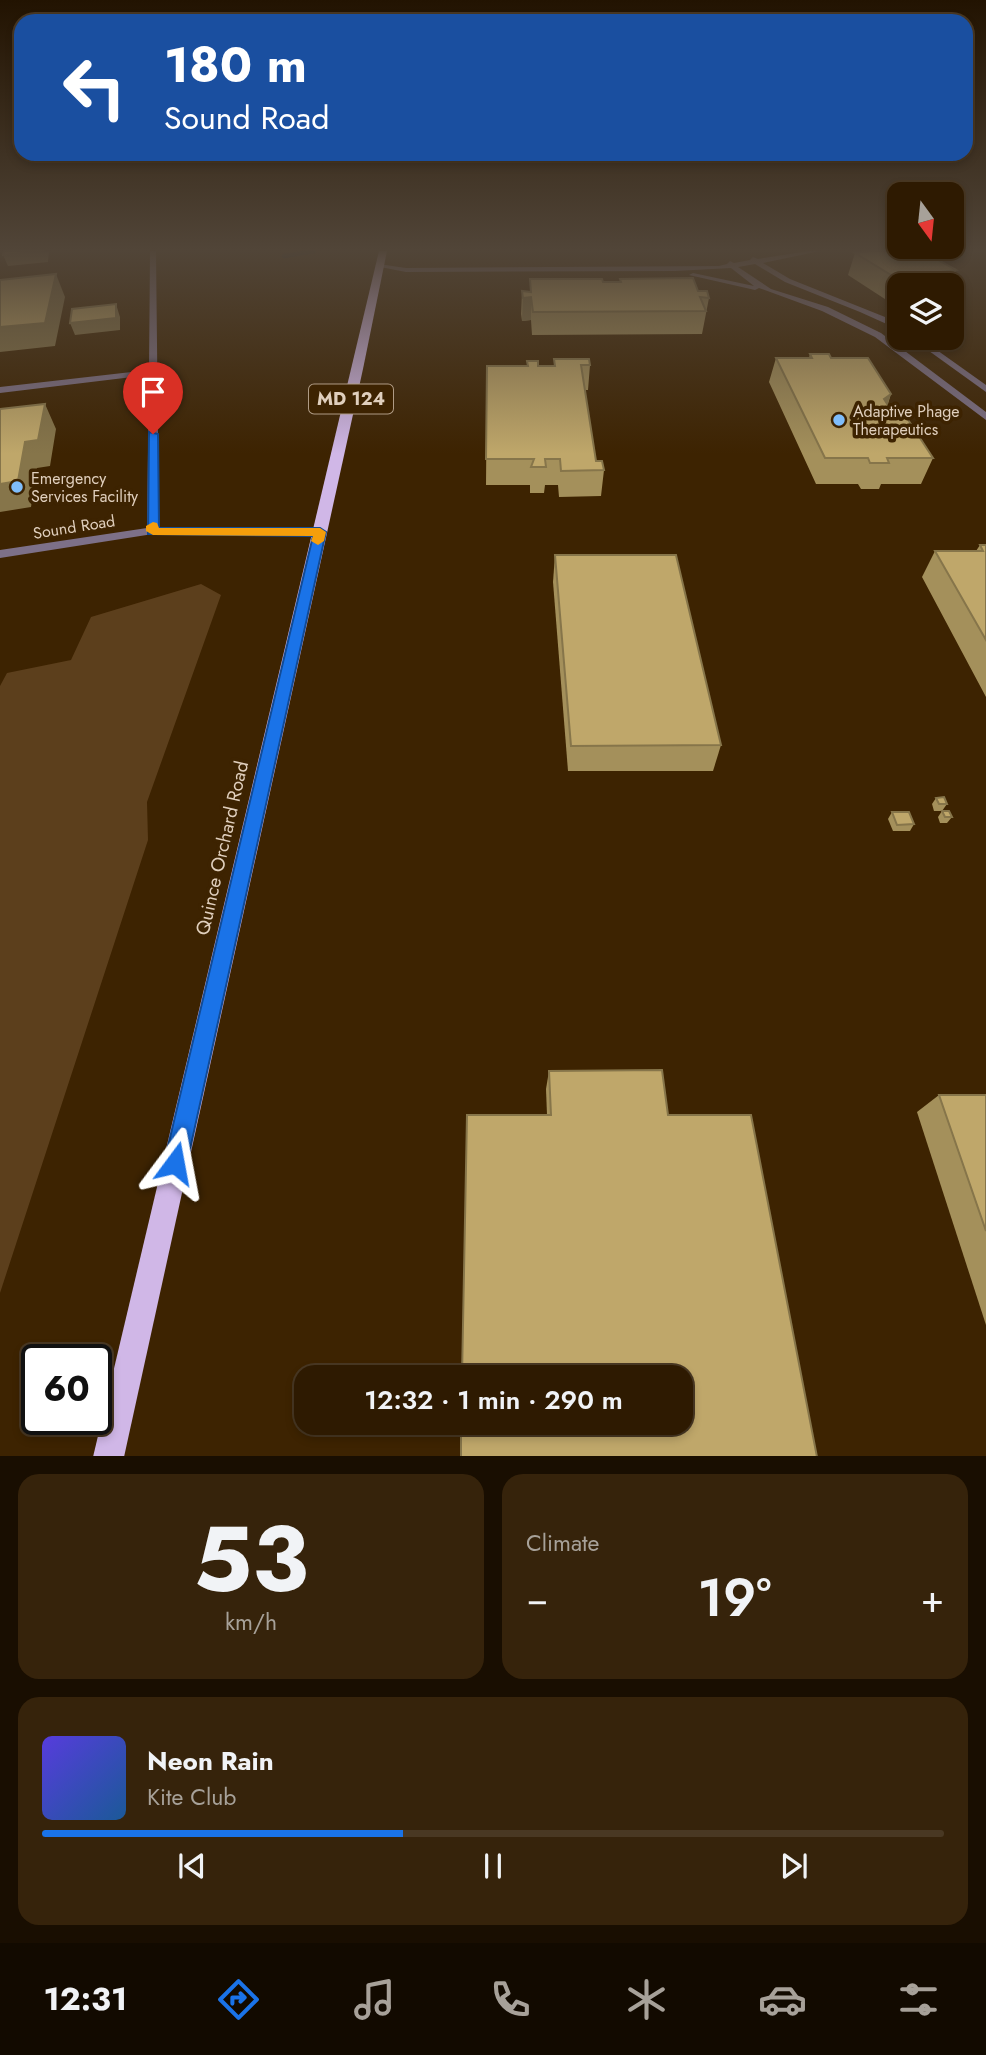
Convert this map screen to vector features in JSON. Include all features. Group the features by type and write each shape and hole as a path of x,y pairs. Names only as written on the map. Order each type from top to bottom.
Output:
{"main road":[{"name":"Quince Orchard Road","path":"108,1456 367,319"}],"street":[{"path":"153,319 153,531"},
{"path":"845,319 878,335 986,416"},
{"path":"932,350 986,389"},
{"path":"0,390 153,372"},
{"name":"Sound Road","path":"0,554 153,531 320,532"}],"shaded area":[{"path":"201,584 221,595 147,802 148,840 0,1293 0,686 7,673 71,660 91,617"}],"building":[{"path":"0,319 46,319 45,323 0,327"},
{"path":"71,319 107,319 70,323"},
{"path":"810,354 829,354 831,358 868,358 891,394 884,399 891,410 905,415 933,458 887,458 889,463 870,463 868,458 825,458 776,358 812,358"},
{"path":"554,359 589,359 590,365 581,365 596,461 602,461 604,470 561,471 560,459 545,459 546,467 531,467 534,459 486,459 487,366 528,366 527,361 538,361 538,366 555,366"},
{"path":"45,404 38,440 25,442 18,481 0,484 0,409"},
{"path":"980,545 986,545 986,640 935,551 983,551"},
{"path":"555,555 676,555 721,745 571,746"},
{"path":"944,797 947,804 939,804 936,798"},
{"path":"942,811 949,811 952,817 945,817"},
{"path":"892,812 909,812 914,824 897,825"},
{"path":"662,1070 668,1115 751,1115 817,1456 461,1456 461,1435 693,1435 693,1365 462,1365 467,1115 551,1115 549,1071"},
{"path":"939,1095 986,1095 986,1231"}],"slow traffic":[{"path":"153,526 153,531 320,532 318,541"}],"place":[{"name":"Adaptive Phage Therapeutics","path":"839,420"},
{"name":"Emergency Services Facility","path":"17,487"}],"route":[{"path":"153,434 153,531 320,532 175,1163"}]}
